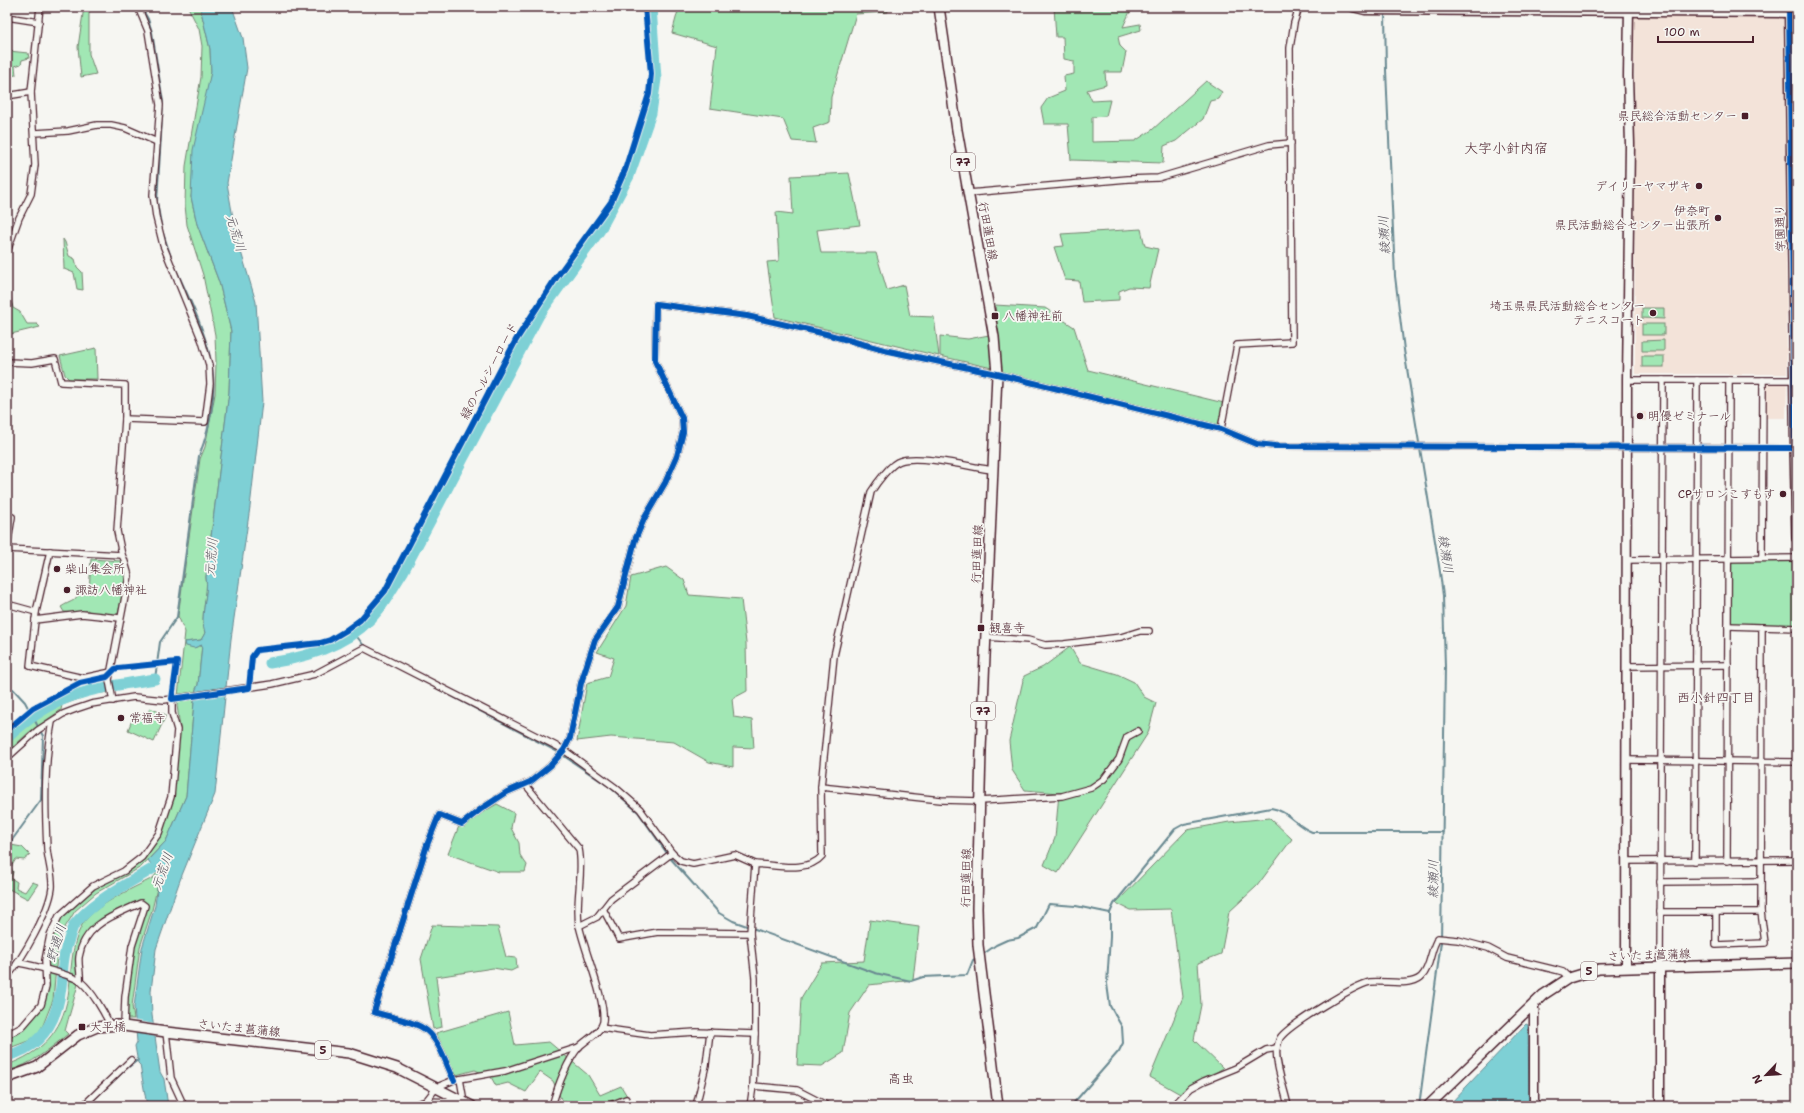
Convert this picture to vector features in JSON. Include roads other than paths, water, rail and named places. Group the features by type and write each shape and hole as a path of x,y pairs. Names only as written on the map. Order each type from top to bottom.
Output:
{"main road":[{"name":"行田蓮田線","path":"939,7 994,337 998,374 992,470 977,908 978,945 998,1106"},
{"path":"1796,448 1797,538"},
{"name":"さいたま菖蒲線","path":"1433,1103 1534,1003 1551,989 1568,978 1599,969 1626,967 1797,963"},
{"name":"さいたま菖蒲線","path":"7,1078 36,1067 78,1035 97,1027 125,1025 164,1032 349,1053 397,1068 472,1106"}],"street":[{"path":"7,252 19,218 31,194 35,165 35,133 31,92 40,7"},
{"path":"126,419 205,422 209,402 209,365 202,341 163,245 156,217 153,195 160,105 148,31 138,7"},
{"path":"1221,428 1237,345 1292,342 1290,48 1294,23 1300,7"},
{"path":"1353,7 1365,10 1759,9 1791,11"},
{"path":"1626,967 1627,380 1630,144 1629,9"},
{"name":"学園通り","path":"1791,11 1794,141 1795,338 1793,380 1796,410 1796,448"},
{"path":"7,17 39,22"},
{"path":"7,96 31,92"},
{"path":"35,133 68,131 97,125 111,125 125,128 157,142"},
{"path":"969,193 1128,178 1158,178 1269,145 1291,143"},
{"path":"410,1106 426,1101 456,1102 462,1100 463,1096 457,1079 433,1038 426,1030 419,1026 374,1012 426,845 439,815 462,824 480,809 507,792 525,784 550,766 564,750 570,738 581,683 595,640 618,607 635,540 644,519 668,476 682,440 682,418 657,370 655,361 656,304 747,316 826,334 884,350 905,353 998,374 1221,428 1257,444 1281,447 1627,446 1796,448"},
{"path":"7,362 32,363 55,358 61,382 125,384 126,419 117,532 122,555 129,576 109,680 113,701"},
{"path":"1627,380 1793,380"},
{"path":"1660,1106 1663,380"},
{"path":"1695,861 1697,380"},
{"path":"1727,861 1729,380"},
{"path":"1762,558 1763,380"},
{"path":"7,758 38,730 63,714 91,704 134,697 156,700 175,699 265,686 315,674 364,648 564,750 616,788 640,809 672,853 681,861 693,864 731,855 739,856 755,864 808,866 816,863 822,856 821,787 834,656 871,492 877,482 899,461 914,458 992,470"},
{"path":"12,517 7,548 122,555"},
{"path":"50,551 36,612 30,666 83,678 111,672"},
{"path":"1627,560 1797,558"},
{"path":"7,604 36,612"},
{"path":"35,620 82,614 120,618"},
{"path":"1728,626 1797,628"},
{"path":"1716,912 1716,945 1765,943 1761,912 1762,627"},
{"path":"986,637 1028,640 1045,645 1121,637 1140,631 1149,631"},
{"path":"1626,666 1728,665"},
{"path":"7,1035 22,1027 41,1005 46,986 45,969 50,935 60,916 93,886 124,871 142,857 159,833 171,797 178,730 172,712 175,699"},
{"path":"7,977 19,963 48,905 52,889 52,878 48,861 46,788 47,745 52,722"},
{"path":"821,787 941,800 980,801 1062,796 1091,788 1104,780 1119,759 1127,737 1138,731"},
{"path":"1626,760 1797,762"},
{"path":"525,784 579,849 582,862 578,908 580,926 600,1001 603,1022 601,1028 579,1047 568,1063 552,1106"},
{"path":"580,926 597,917 611,899 672,853"},
{"path":"1626,861 1797,860"},
{"path":"750,1106 753,1086 755,978 750,933 755,864"},
{"path":"1660,882 1761,881"},
{"path":"79,981 79,957 89,933 108,919 141,903 144,904 145,906 132,946 125,997 125,1025"},
{"path":"603,909 619,939 658,932 750,933"},
{"path":"1660,912 1761,912"},
{"path":"1288,1106 1276,1054 1280,1039 1288,1030 1321,1008 1370,982 1413,981 1421,977 1426,968 1433,946 1438,938 1458,940 1488,948 1508,958 1562,972 1568,978"},
{"path":"19,963 45,969 79,981 104,1012 110,1025"},
{"path":"1534,1003 1534,1106"},
{"path":"601,1028 650,1035 710,1032 755,1034"},
{"path":"164,1032 171,1078 184,1106"},
{"path":"696,1106 706,1065 710,1032"},
{"path":"426,1101 437,1087 457,1079 505,1071 579,1047"},
{"path":"1173,1106 1187,1091 1204,1081 1236,1068 1266,1050 1277,1048"},
{"path":"83,1106 131,1060"},
{"path":"753,1086 797,1090 828,1106"},
{"path":"608,1106 626,1099"}],"water":[{"name":"元荒川","path":"200,7 232,7 243,38 247,68 227,183 236,235 256,302 262,402 250,507 231,639 215,794 180,880 156,949 151,991 152,1015 160,1072 164,1079 168,1106 147,1106 135,1046 137,1042 134,1007 142,948 155,906 160,875 148,860 166,841 186,796 194,702 198,685 202,645 194,648 186,646 185,642 201,640 205,633 203,626 203,612 207,584 206,577 229,392 231,331 219,282 197,224 191,197 193,150 211,72 210,49"},
{"path":"1526,1024 1528,1025 1529,1106 1448,1106"}],"waterway":[{"path":"141,7 148,19 152,32 163,102 157,202 162,230 171,257"},
{"path":"270,663 301,657 316,652 331,646 358,631 380,608 403,572 539,315 600,230 629,176 651,113 656,79 651,7"},
{"name":"綾瀬川","path":"1385,13 1395,276 1404,350 1443,596 1445,667 1441,942 1419,1106"},
{"path":"155,679 160,642 177,617 199,456 210,420 213,394 212,369 207,345 194,310 174,265"},
{"path":"270,663 301,657 331,646 358,631 380,608 403,572 539,315"},
{"path":"354,633 365,647"},
{"path":"410,674 558,752 611,788 638,812 671,859 719,913 733,921 875,973 911,981 923,977 967,975 973,960 976,958"},
{"path":"7,738 42,711 75,695 112,686 155,679"},
{"path":"7,689 13,689 25,702 43,736 41,800 7,847"},
{"path":"1071,1106 1119,1051 1123,1043 1122,1027 1110,1006 1107,984 1110,913 1114,904 1175,829 1184,824 1271,808 1277,809 1312,832 1443,832"},
{"name":"野通川","path":"7,1056 30,1046 46,1031 56,1011 61,987 65,953 74,925 83,915 105,897 166,860"},
{"path":"982,955 996,945 1007,940 1018,938 1037,928 1049,904 1076,906 1110,913"},
{"path":"87,1106 126,1069 138,1060"}],"place":[{"name":"県民総合活動センター","path":"1745,116"},
{"name":"デイリーヤマザキ","path":"1699,186"},
{"name":"伊奈町 県民活動総合センター出張所","path":"1718,218"},
{"name":"埼玉県県民活動総合センター テニスコート","path":"1653,313"},
{"name":"八幡神社前","path":"995,316"},
{"name":"明優ゼミナール","path":"1640,416"},
{"name":"CPサロンこすもす","path":"1783,494"},
{"name":"柴山集会所","path":"57,569"},
{"name":"諏訪八幡神社","path":"67,590"},
{"name":"観喜寺","path":"981,628"},
{"name":"常福寺","path":"121,718"},
{"name":"大平橋","path":"82,1027"}],"district":[{"name":"大字小針内宿","path":"1506,148"},
{"name":"西小針四丁目","path":"1716,697"},
{"name":"高虫","path":"901,1078"}]}
